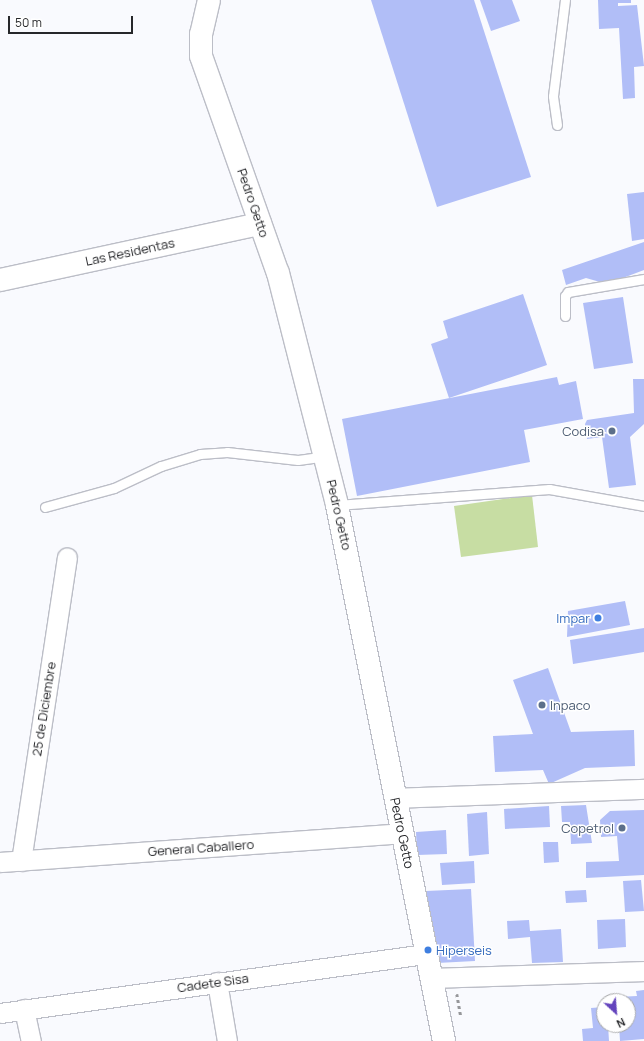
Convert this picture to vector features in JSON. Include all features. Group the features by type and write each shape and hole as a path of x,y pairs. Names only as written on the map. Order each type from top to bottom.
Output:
{"street":[{"name":"Pedro Getto","path":"208,0 201,34 201,56 260,224 294,332 325,456 337,505 394,798 444,1041"},
{"name":"Las Residentas","path":"0,280 260,224"},
{"name":"25 de Diciembre","path":"21,861 67,557"},
{"path":"394,798 644,789"},
{"name":"General Caballero","path":"0,862 402,833"},
{"name":"Cadete Sisa","path":"0,1013 426,954"},
{"path":"432,978 644,971"},
{"path":"217,982 227,1041"},
{"path":"24,1009 31,1041"}],"lane":[{"path":"557,125 553,96 565,0"},
{"path":"565,316 565,296 568,292 644,279"},
{"path":"45,507 114,488 161,466 200,454 227,452 298,460 325,456"},
{"path":"337,505 548,490 644,506"}],"green space":[{"path":"532,495 538,547 461,557 454,506"}],"building":[{"path":"371,0 474,0 531,177 437,207"},
{"path":"480,0 512,0 520,21 491,31"},
{"path":"598,0 618,0 618,6 637,5 644,66 634,67 635,98 623,99 619,28 599,29"},
{"path":"618,0 631,0 631,3 618,3"},
{"path":"644,192 644,239 632,241 627,194"},
{"path":"644,242 644,270 607,284 586,278 566,285 562,270"},
{"path":"523,294 547,365 449,398 431,344 448,338 443,321"},
{"path":"623,297 633,363 594,369 583,303"},
{"path":"557,377 559,385 576,381 583,419 524,430 530,462 357,496 342,419"},
{"name":"Codisa","path":"633,379 644,379 644,424 630,437 636,485 609,488 602,437 587,439 585,424 587,420 634,413"},
{"name":"Impar","path":"625,601 630,625 567,637 568,611"},
{"path":"644,628 644,652 573,664 570,640"},
{"name":"Inpaco","path":"548,668 571,732 634,730 635,766 585,768 549,784 543,770 495,772 493,736 533,734 513,680"},
{"path":"586,805 592,843 571,844 570,822 562,822 561,806"},
{"path":"549,806 550,827 505,829 504,809"},
{"name":"Copetrol","path":"644,810 644,875 586,878 586,862 619,861 617,836 601,837 600,820 610,811"},
{"path":"487,812 489,854 469,856 467,814"},
{"path":"446,830 447,854 417,855 416,832"},
{"path":"543,842 558,842 559,862 544,863"},
{"path":"474,861 475,883 442,885 440,863"},
{"path":"641,880 644,911 625,912 623,881"},
{"path":"471,889 475,961 437,963 426,891"},
{"path":"586,890 587,902 566,903 565,891"},
{"path":"625,919 626,947 598,949 597,920"},
{"path":"529,920 530,931 561,929 563,962 532,963 530,937 508,939 507,921"},
{"path":"644,990 644,1039 620,1041 620,1033 636,1033 636,991"},
{"path":"591,1008 596,1008 596,1033 608,1033 609,1041 583,1041 582,1029 593,1028"}],"place":[{"name":"Codisa","path":"612,431"},
{"name":"Impar","path":"598,618"},
{"name":"Inpaco","path":"542,705"},
{"name":"Copetrol","path":"622,828"},
{"name":"Hiperseis","path":"428,950"}]}
